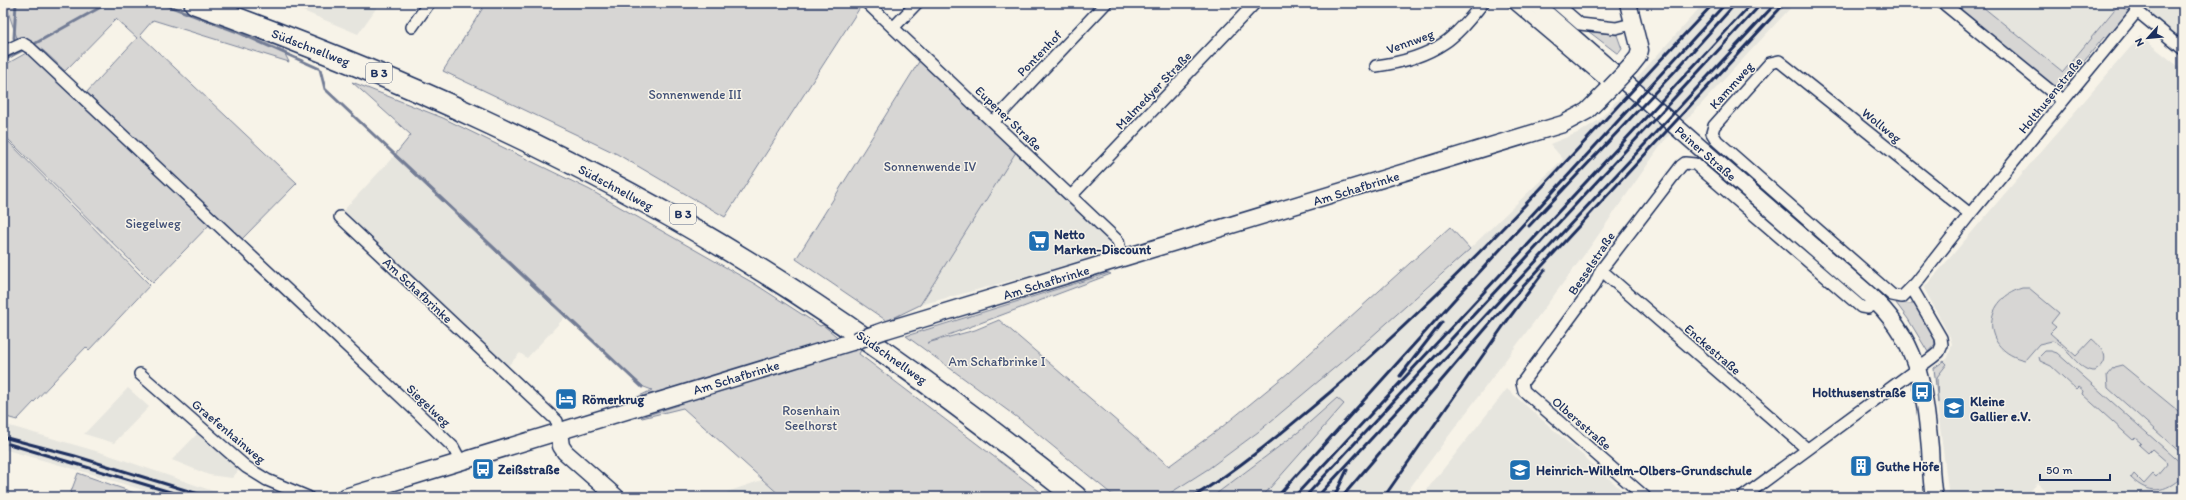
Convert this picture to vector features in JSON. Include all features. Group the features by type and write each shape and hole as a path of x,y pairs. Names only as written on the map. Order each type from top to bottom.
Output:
{"highway":[{"name":"Südschnellweg","path":"195,3 325,51 421,91 557,155 640,199 752,264 849,327 954,402 1076,497"},
{"name":"Südschnellweg","path":"233,3 452,95 561,147 644,190 758,257 854,318 967,398 1091,497"}],"street":[{"path":"412,27 429,3"},
{"name":"Eupener Straße","path":"866,3 1118,241 1122,259"},
{"path":"893,28 917,3"},
{"name":"Pontenhof","path":"993,122 1106,3"},
{"name":"Malmedyer Straße","path":"1071,196 1255,3"},
{"name":"Vennweg","path":"1376,66 1400,61 1444,44 1483,3"},
{"path":"1514,3 1609,85"},
{"name":"Peiner Straße","path":"1534,3 1877,303 1905,337 1918,368 1928,432 1934,497"},
{"path":"1556,3 1580,24 1616,28 1632,24"},
{"name":"Am Schafbrinke","path":"345,497 886,330 1563,124 1587,111 1609,85 1630,67 1638,57 1640,50 1632,24 1628,3"},
{"path":"1943,3 2063,101"},
{"name":"Holthusenstraße","path":"1912,288 1970,214 2137,11 2183,49"},
{"path":"3,52 13,44"},
{"name":"Siegelweg","path":"13,44 75,89 418,413 453,448 462,462"},
{"name":"Kammweg","path":"1712,133 1714,126 1770,63 1775,60"},
{"name":"Wollweg","path":"1775,60 1784,63 1970,214"},
{"name":"Peiner Straße","path":"1712,133 1717,141 1892,295 1902,297 1912,288"},
{"name":"Peiner Straße","path":"1690,163 1695,164 1861,307 1868,308 1877,303"},
{"name":"Besselstraße","path":"1522,385 1595,284 1601,270 1681,166 1690,163"},
{"name":"Am Schafbrinke","path":"340,217 558,422 559,432"},
{"name":"Enckestraße","path":"1601,270 1807,449"},
{"path":"1742,497 1939,352 1942,345 1938,331 1912,288"},
{"name":"Graefenhainweg","path":"140,374 246,467 267,480 308,497"},
{"name":"Olbersstraße","path":"1522,385 1524,390 1645,497"},
{"path":"559,432 561,446 565,452 616,497"}],"shaded area":[{"path":"284,3 380,3 358,34"},
{"path":"1704,3 1795,3 1693,113 1664,141 1590,247 1403,497 1262,497 1311,440 1337,398 1301,430 1212,497 1164,497 1208,469 1258,432 1437,280 1563,159 1550,144 1580,132 1599,120"},
{"path":"1978,3 2119,3 2063,72"},
{"path":"2135,3 2183,3 2183,41"},
{"path":"2140,36 2183,70 2183,497 2054,497 2038,483 2025,497 1949,497 1933,372 1934,368 1948,358 1952,344 1950,337 1924,288"},
{"path":"1016,152 1107,239 1108,248 1104,256 920,305"},
{"path":"394,156 565,317 527,358 520,353 508,366 343,211"},
{"path":"128,388 149,407 114,443 84,434"},
{"name":"Heinrich-Wilhelm-Olbers-Grundschule","path":"1507,389 1555,431 1630,497 1421,497"},
{"path":"3,424 106,454 230,497 165,497 92,474 3,449"},
{"path":"199,432 239,470 232,478 209,475 172,460"},
{"path":"762,480 782,497 729,497 727,492"}],"green space":[{"name":"Siegelweg","path":"5,3 160,3 281,46 289,62 153,20 140,35 297,183 242,239 86,93 137,38 116,19 65,71 36,45 23,38 17,38"},
{"name":"Sonnenwende III","path":"486,3 857,3 861,6 725,217 617,154 443,71"},
{"path":"1952,3 1978,3 2063,72 2119,4 2130,12 2109,38 2104,37 2072,76 2074,80 2063,94"},
{"path":"1588,31 1617,35 1622,49 1618,54"},
{"name":"Siegelweg","path":"28,52 212,222 153,283 3,134 3,66"},
{"name":"Sonnenwende IV","path":"920,60 1016,152 920,305 887,321 796,259"},
{"name":"Rosenhain Seelhorst","path":"352,82 443,118 590,190 755,284 820,326 823,325 854,351 862,348 859,354 1047,497 782,497 683,408 642,418 641,417 679,405 667,396 661,394 645,395 631,400 652,390 644,387 565,317 394,156 411,135"},
{"path":"3,136 150,285 89,350 86,347 17,420 3,416"},
{"name":"Am Schafbrinke I","path":"1450,227 1470,249 1369,339 1258,432 1208,469 1164,497 1115,497 1022,421 906,336 1109,273 1111,274 927,343 975,330 999,320 1169,466 1222,427 1288,373"},
{"path":"2022,288 2029,288 2059,313 2051,323 2056,327 2050,333 2076,356 2092,339 2100,347 2103,351 2105,359 2100,367 2095,371 2083,367 2063,348 2052,341 2039,344 2025,360 2011,355 2000,347 1994,337 1992,326 1993,314 1999,303 2008,294"},
{"path":"1896,303 1913,304 1917,306 1934,335 1935,344 1928,352 1908,319"},
{"path":"2045,351 2057,353 2183,465 2183,476 2170,486 2157,490 2144,487 2131,478 2134,474 2144,484 2153,474 2156,477 2168,463 2152,449 2148,453 2139,445 2141,443 2135,438 2133,440 2082,394 2083,391 2078,387 2076,389 2051,366 2040,361 2039,357"},
{"path":"1944,361 1947,364 1937,377 1938,403 1934,368"},
{"path":"2122,365 2183,415 2183,455 2108,388 2107,375 2114,367"},
{"path":"1337,398 1344,404 1262,497 1212,497 1301,430"},
{"path":"78,473 146,497 69,497"}],"waterway":[{"path":"14,38 16,3"},
{"path":"36,43 108,3"},
{"path":"161,3 235,31 320,69 325,89 642,387"},
{"path":"13,55 21,51"},
{"path":"3,61 13,55 13,52"}],"railway":[{"path":"1193,497 1246,461 1296,421 1380,348 1430,301 1526,204 1714,3"},
{"path":"1277,497 1453,301 1726,3"},
{"path":"1529,226 1676,70 1736,3"},
{"path":"1294,497 1752,3"},
{"path":"1305,497 1762,3"},
{"path":"1317,497 1776,3"},
{"path":"1342,497 1505,306 1785,3"},
{"path":"1384,497 1504,325 1545,270"},
{"path":"1400,376 1442,322"},
{"path":"3,437 75,456 208,497"},
{"path":"9,444 187,497"},
{"path":"1334,497 1347,470"}],"place":[{"name":"Netto Marken-Discount","path":"1039,241"},
{"name":"Holthusenstraße","path":"1922,392"},
{"name":"Römerkrug","path":"566,399"},
{"name":"Kleine Gallier e.V.","path":"1954,408"},
{"name":"Guthe Höfe","path":"1861,466"},
{"name":"Zeißstraße","path":"483,469"},
{"name":"Heinrich-Wilhelm-Olbers-Grundschule","path":"1520,470"}]}
